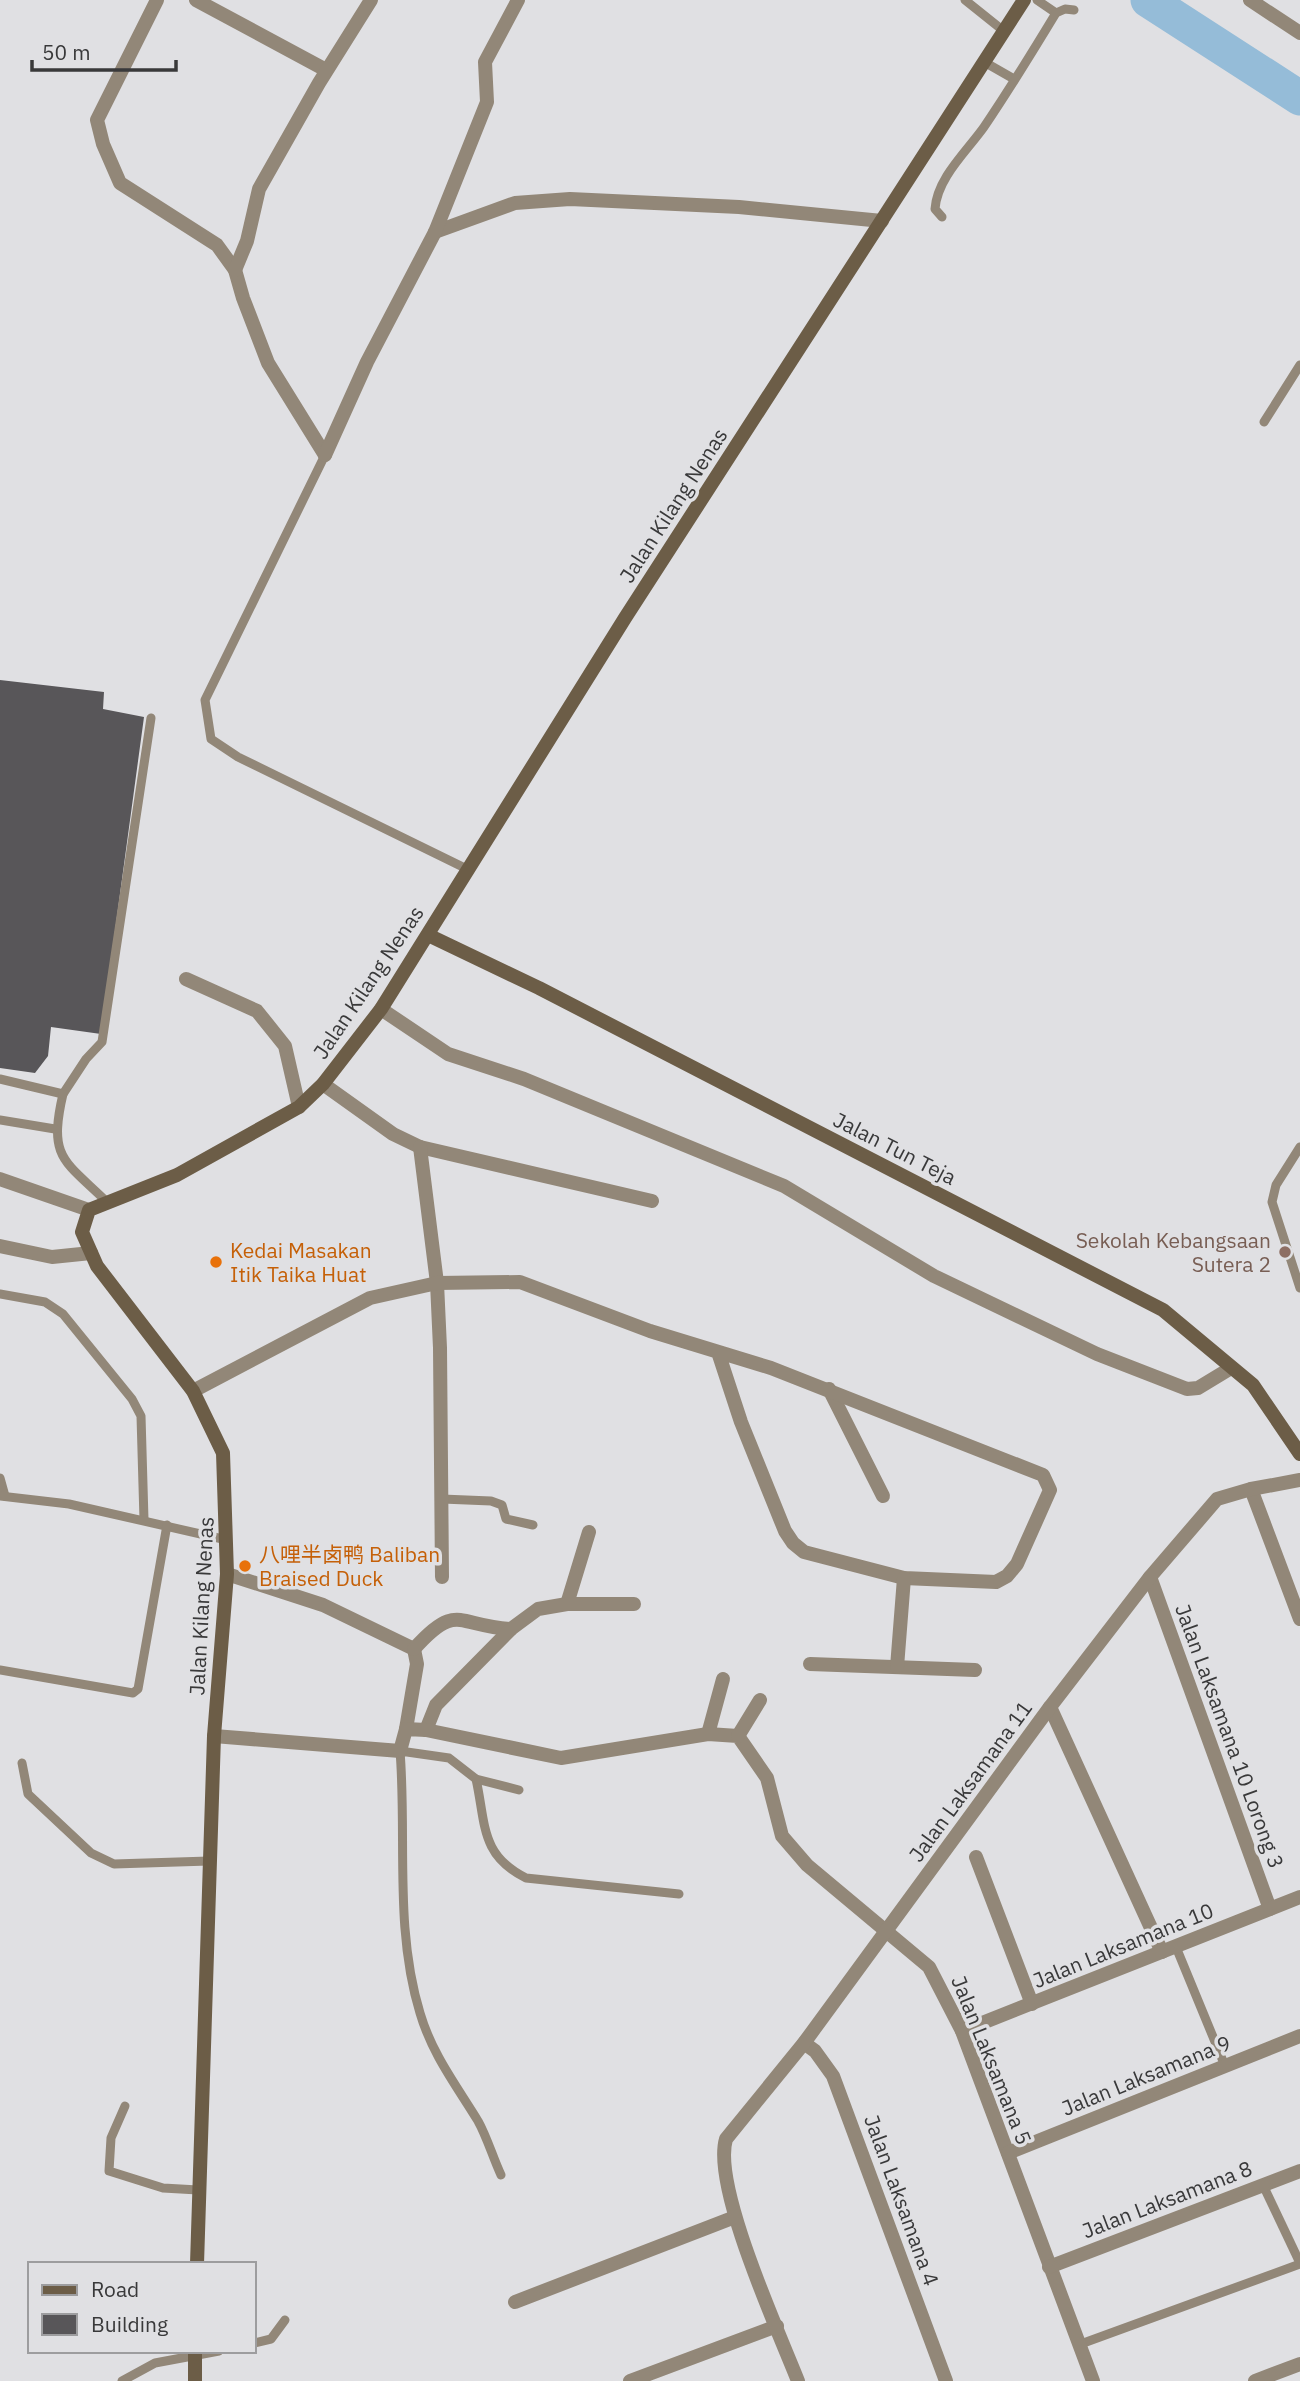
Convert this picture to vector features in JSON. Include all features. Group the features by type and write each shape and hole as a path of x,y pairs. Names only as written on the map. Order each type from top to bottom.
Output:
{"street":[{"path":"158,0 97,120 103,144 120,183 217,245 235,270 268,363 325,455"},
{"path":"196,0 326,71"},
{"path":"235,270 247,241 259,189 326,71 371,0"},
{"path":"325,455 367,362 435,232 487,102 485,62 518,0"},
{"name":"Jalan Kilang Nenas","path":"197,2262 214,1736 227,1574 223,1453 193,1391 97,1266 82,1232 89,1210 177,1175 299,1107 323,1084 380,1009 428,935 467,869 1024,0"},
{"path":"1250,0 1300,33"},
{"path":"435,232 515,203 570,199 739,207 882,221"},
{"name":"Jalan Tun Teja","path":"428,935 539,988 1163,1310 1253,1385 1300,1454"},
{"path":"186,979 257,1011 285,1046 299,1107"},
{"path":"380,1009 448,1054 524,1079 784,1186 933,1276 1097,1354 1187,1389 1198,1388 1231,1368"},
{"path":"323,1084 393,1134 420,1147 652,1201"},
{"path":"420,1147 437,1283 442,1577"},
{"path":"0,1179 89,1210"},
{"path":"0,1246 52,1257 91,1253"},
{"path":"193,1391 370,1298 437,1283 520,1282 650,1331 771,1367 1026,1465 1048,1482 1048,1495 1017,1563 1002,1580 904,1578 815,1556 793,1543 741,1422 718,1352"},
{"path":"828,1390 883,1496"},
{"name":"Jalan Laksamana 11","path":"735,2217 722,2153 726,2139 804,2043 1050,1707 1150,1577 1217,1499 1251,1489 1300,1480"},
{"path":"1251,1489 1300,1619"},
{"path":"567,1604 589,1532"},
{"path":"227,1574 323,1605 414,1649"},
{"name":"Jalan Laksamana 10 Lorong 3","path":"1150,1577 1270,1909"},
{"path":"897,1667 904,1578"},
{"path":"426,1730 436,1705 510,1629 538,1609 567,1604 634,1604"},
{"path":"414,1649 435,1626 448,1620 510,1629"},
{"path":"214,1736 400,1751 417,1664 414,1649"},
{"path":"810,1664 975,1670"},
{"path":"708,1734 723,1679"},
{"path":"406,1729 426,1730 561,1758 708,1734 737,1736 760,1700"},
{"path":"1050,1707 1162,1952"},
{"name":"Jalan Laksamana 5","path":"737,1736 767,1778 782,1836 807,1866 929,1967 962,2031 1093,2381"},
{"path":"976,1857 1032,2004"},
{"name":"Jalan Laksamana 10","path":"962,2031 1300,1897"},
{"name":"Jalan Laksamana 9","path":"1008,2153 1300,2036"},
{"name":"Jalan Laksamana 4","path":"804,2043 834,2076 946,2381"},
{"name":"Jalan Laksamana 8","path":"1049,2267 1300,2171"},
{"path":"515,2302 735,2217 798,2381"},
{"path":"630,2381 777,2326"},
{"path":"195,2354 195,2381"},
{"path":"1255,2381 1300,2364"}],"lane":[{"path":"965,0 1005,32"},
{"path":"1037,0 1056,13"},
{"path":"942,217 935,209 935,198 1056,13 1065,9 1074,10"},
{"path":"986,63 1014,79"},
{"path":"1264,422 1300,365"},
{"path":"325,455 205,700 211,739 238,757 467,869"},
{"path":"108,1203 62,1158 55,1129 63,1094 86,1059 102,1042 151,718"},
{"path":"0,1079 63,1094"},
{"path":"0,1120 55,1129"},
{"path":"1300,1147 1276,1185 1272,1202 1300,1287"},
{"path":"0,1294 45,1302 63,1314 132,1399 141,1416 144,1520"},
{"path":"0,1478 2,1496 69,1504 227,1540"},
{"path":"442,1499 491,1501 502,1505 506,1519 533,1525"},
{"path":"0,1670 133,1693 138,1689 167,1525"},
{"path":"501,2175 479,2123 444,2071 419,2013 408,1954 402,1894 404,1798 400,1751 449,1758 476,1779 519,1790"},
{"path":"22,1763 28,1794 91,1853 114,1864 209,1861"},
{"path":"476,1779 490,1850 506,1868 526,1878 679,1894"},
{"path":"1176,1947 1225,2066"},
{"path":"125,2106 111,2138 108,2171 163,2188 198,2190"},
{"path":"1079,2345 1300,2263 1264,2185"},
{"path":"256,2343 271,2339 285,2320"},
{"path":"122,2381 155,2363 195,2354"}],"building":[{"path":"0,680 104,692 103,709 144,717 101,1034 51,1027 48,1056 35,1073 0,1068"}],"waterway":[{"path":"1148,0 1300,98"}],"place":[{"name":"Sekolah Kebangsaan Sutera 2","path":"1285,1252"},
{"name":"Kedai Masakan Itik Taika Huat","path":"216,1262"},
{"name":"八哩半卤鸭 Baliban Braised Duck","path":"245,1566"}]}
